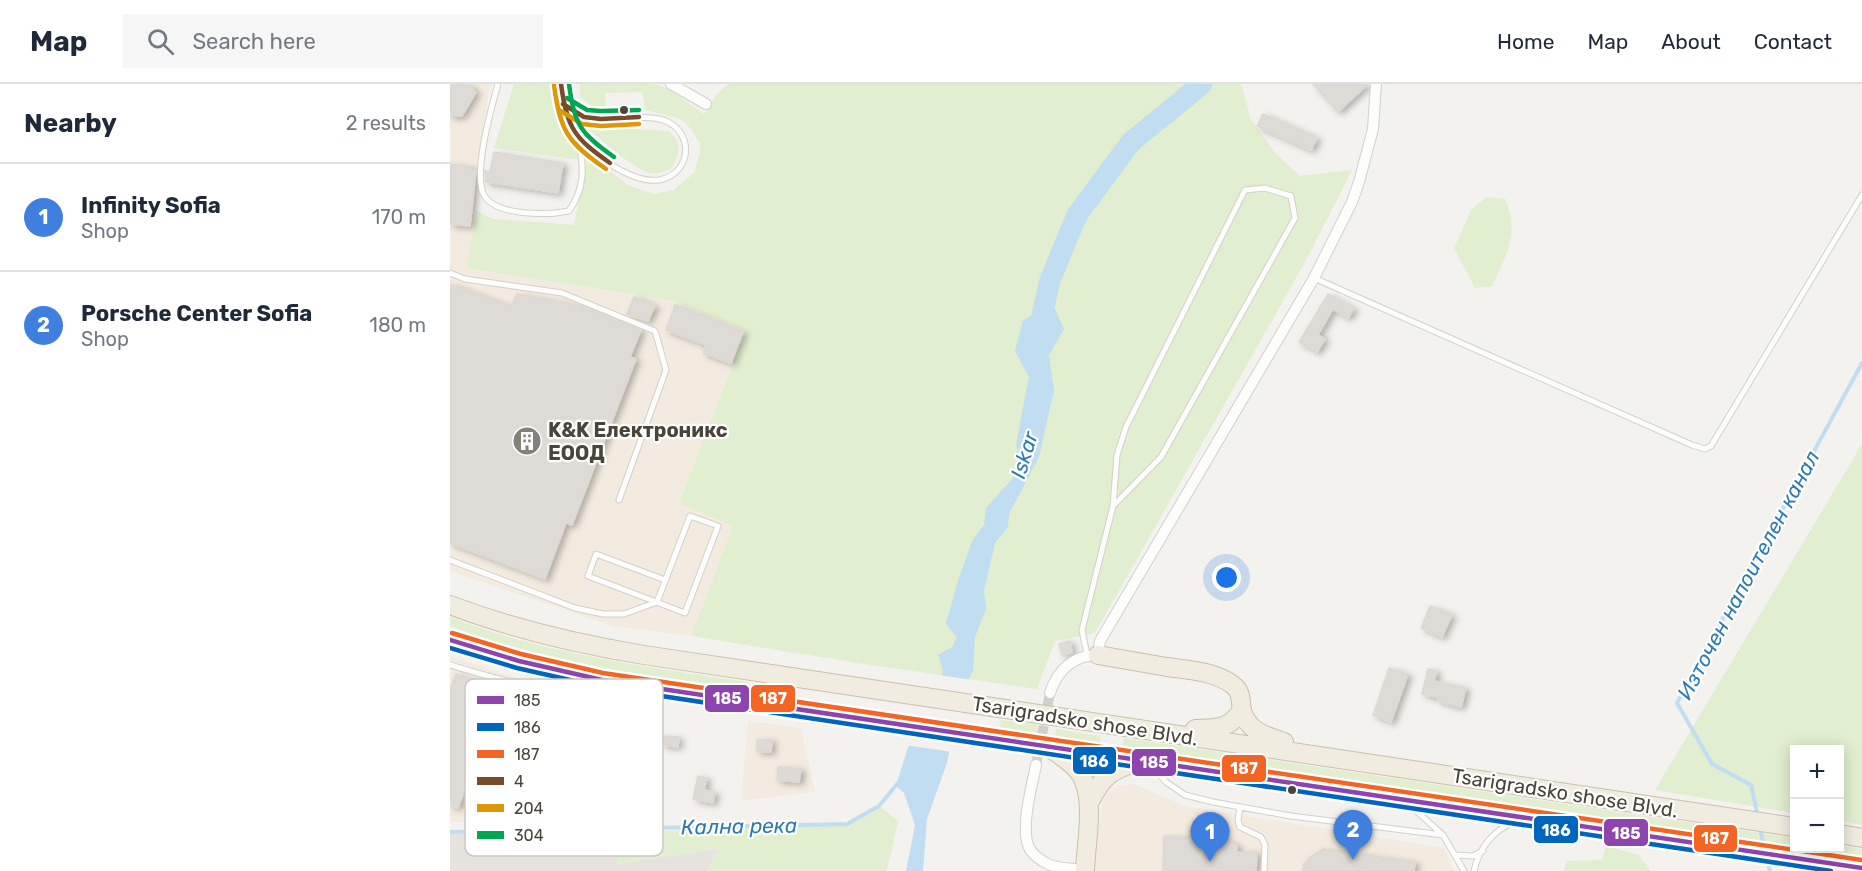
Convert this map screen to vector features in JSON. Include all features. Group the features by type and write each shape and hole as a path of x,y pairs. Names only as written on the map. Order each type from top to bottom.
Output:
{"highway":[{"name":"Tsarigradsko shose Blvd.","path":"450,605 504,624 582,644 644,655 1790,826"},
{"name":"Tsarigradsko shose Blvd.","path":"450,640 519,661 598,679"},
{"path":"1093,655 1203,673 1223,679 1237,689 1241,696 1242,710 1252,728 1262,735 1343,759"},
{"name":"Tsarigradsko shose Blvd.","path":"663,689 1862,868"},
{"path":"1156,731 1221,728 1233,722 1242,710"},
{"path":"1047,747 1072,765 1083,779 1089,802 1086,871"},
{"path":"1089,802 1098,784 1110,774 1124,766 1145,761"},
{"path":"1844,835 1862,838"}],"street":[{"path":"670,84 706,104"},
{"path":"1050,693 1053,682 1063,669 1074,661 1093,655 1314,278 1352,202 1359,182 1373,129 1376,84"},
{"path":"1036,765 1027,815 1027,843 1031,851 1048,864 1058,868 1086,871"}],"lane":[{"path":"498,84 485,135 481,181 484,195 494,204 516,213 569,212 578,198 582,177 579,139"},
{"path":"561,84 563,104 570,127 584,145 637,178 657,180 679,171 686,156 685,141 672,123 639,117 601,119 584,117 563,104"},
{"path":"1093,655 1082,630 1113,506 1117,455 1126,427 1245,190 1265,188 1291,196 1295,218 1161,457 1113,506"},
{"path":"1314,278 1705,449 1711,446 1862,195"},
{"path":"450,273 465,279 562,293 655,331 666,370 619,500"},
{"path":"450,560 575,608 603,614 624,614 657,602 666,580 690,516 718,526 685,613 657,602 588,576 597,554 666,580"},
{"path":"450,665 500,679"},
{"path":"1145,761 1166,782 1185,795 1291,816 1443,836"},
{"path":"1405,800 1443,836 1464,871"},
{"path":"1240,807 1238,820 1240,826 1261,837 1265,845 1264,871"},
{"path":"1474,871 1486,843 1498,829 1528,818"},
{"path":"1455,855 1473,856 1483,851"}],"shaded area":[{"path":"450,84 491,84 482,133 476,211 467,268 675,301 746,330 679,502 733,526 691,636 612,626 450,571"},
{"path":"450,656 520,679 465,679 465,822 450,822"},
{"path":"748,721 801,728 815,792 741,801"},
{"path":"1134,784 1185,806 1444,848 1454,871 1093,871 1103,796 1118,786"},
{"path":"450,834 465,834 465,856 616,856 618,864 718,849 707,871 450,871"}],"green space":[{"path":"514,84 552,84 557,96 559,126 575,145 628,185 654,194 673,190 694,173 700,143 691,129 681,119 645,110 642,92 605,93 606,108 592,106 580,97 580,84 654,84 669,89 704,114 717,94 728,84 1241,84 1251,119 1275,153 1300,176 1352,170 1304,264 1095,633 1055,641 1037,689 691,636 733,526 679,503 746,330 675,301 467,268 476,211 493,219 574,225 587,161 494,148"},
{"path":"588,129 669,131 679,149 671,169 653,173 640,169"},
{"path":"1486,197 1505,199 1511,222 1510,243 1492,286 1475,288 1454,248 1471,210"},
{"path":"1862,444 1862,825 1844,822 1844,745 1790,745 1790,812 1655,790"},
{"path":"450,617 522,641 559,650 634,665 747,682 746,691 633,673 523,649 450,626"},
{"path":"1001,720 1037,724 1036,734 999,730"},
{"path":"1056,729 1101,736 1100,745 1055,738"},
{"path":"1124,738 1790,837 1790,847 1122,747"},
{"path":"879,806 898,821 887,871 707,871 718,849 618,864 616,856 663,856 663,831 846,824"},
{"path":"1606,846 1639,855 1650,871 1564,871 1567,861 1602,860"},
{"path":"1844,846 1862,849 1862,858 1828,853 1844,853"}],"water":[{"path":"1047,292 1064,329 1049,355 1054,391 1039,457 1009,514 1008,527 995,543 984,591 986,609 975,637 973,670 961,694 947,763 927,819 923,871 906,871 915,825 904,793 896,786 908,747 935,708 943,670 938,655 952,647 957,637 946,624 972,541 984,525 986,508 1012,479 1020,462 1016,445 1029,377 1015,351 1023,321 1037,312"}],"pier":[{"path":"939,675 972,680 964,695 952,752 905,745 932,707"}],"building":[{"path":"1313,84 1368,84 1338,112"},
{"path":"450,85 469,85 476,92 462,116 450,116"},
{"path":"1263,114 1317,138 1311,150 1257,126"},
{"path":"494,152 563,163 558,193 486,182 485,171 490,172"},
{"path":"450,164 476,170 470,226 450,224"},
{"name":"K&K Електроникс ЕООД","path":"450,284 511,307 517,294 572,304 641,330 630,357 636,359 572,525 566,523 545,579 450,543"},
{"path":"1328,294 1354,309 1348,318 1333,309 1318,335 1325,339 1317,352 1299,342"},
{"path":"634,297 655,306 648,321 627,314"},
{"path":"675,305 743,332 731,363 703,353 706,345 666,330"},
{"path":"1430,606 1452,615 1442,637 1421,628"},
{"path":"1070,641 1072,653 1062,655 1059,644"},
{"path":"1389,668 1408,674 1391,722 1373,715"},
{"path":"1428,669 1437,671 1434,681 1466,688 1461,707 1422,694"},
{"path":"456,674 469,679 465,679 465,789 458,808 450,805 450,691"},
{"path":"663,736 679,737 678,747 663,745"},
{"path":"757,740 772,740 771,752 757,751"},
{"path":"778,767 801,769 799,782 777,780"},
{"path":"698,776 707,778 704,790 715,792 713,803 693,799"},
{"path":"1164,836 1225,840 1237,845 1237,852 1257,852 1256,871 1163,871"},
{"path":"1323,849 1415,862 1414,871 1303,871 1304,864 1309,858"}],"waterway":[{"name":"Iskar","path":"1041,320 1050,280 1077,215 1131,142 1202,84"},
{"name":"Източен напоителен канал","path":"1758,817 1751,785 1712,764 1677,703 1862,363"},
{"name":"Кална река","path":"663,828 847,824 879,806 898,783"},
{"name":"Източен напоителен канал","path":"1760,828 1764,847"},
{"name":"Кална река","path":"450,832 465,832"},
{"name":"Източен напоителен канал","path":"1767,860 1770,871"}],"tunnel":[{"path":"1036,765 1050,693"}],"transit line":[{"name":"4","path":"561,84 566,111 574,131 580,139 610,163"},
{"name":"304","path":"569,84 574,109 581,127 594,142 614,157"},
{"name":"204","path":"554,85 559,114 568,135 574,143 606,169"},
{"name":"304","path":"567,98 587,110 639,110"},
{"name":"4","path":"563,104 584,117 601,119 639,117"},
{"name":"204","path":"559,110 582,124 601,126 639,124"},
{"name":"187","path":"452,633 521,654 603,673 643,679"},
{"name":"185","path":"450,640 519,661 598,679"},
{"name":"186","path":"450,648 517,668 566,679"},
{"name":"187","path":"663,682 1862,860"},
{"name":"185","path":"663,689 1862,868"},
{"name":"186","path":"663,696 1831,871"}],"place":[{"name":"K&K Електроникс ЕООД","path":"527,441"},
{"name":"Porsche Center Sofia","path":"1353,860"},
{"name":"Infinity Sofia","path":"1210,862"}]}
